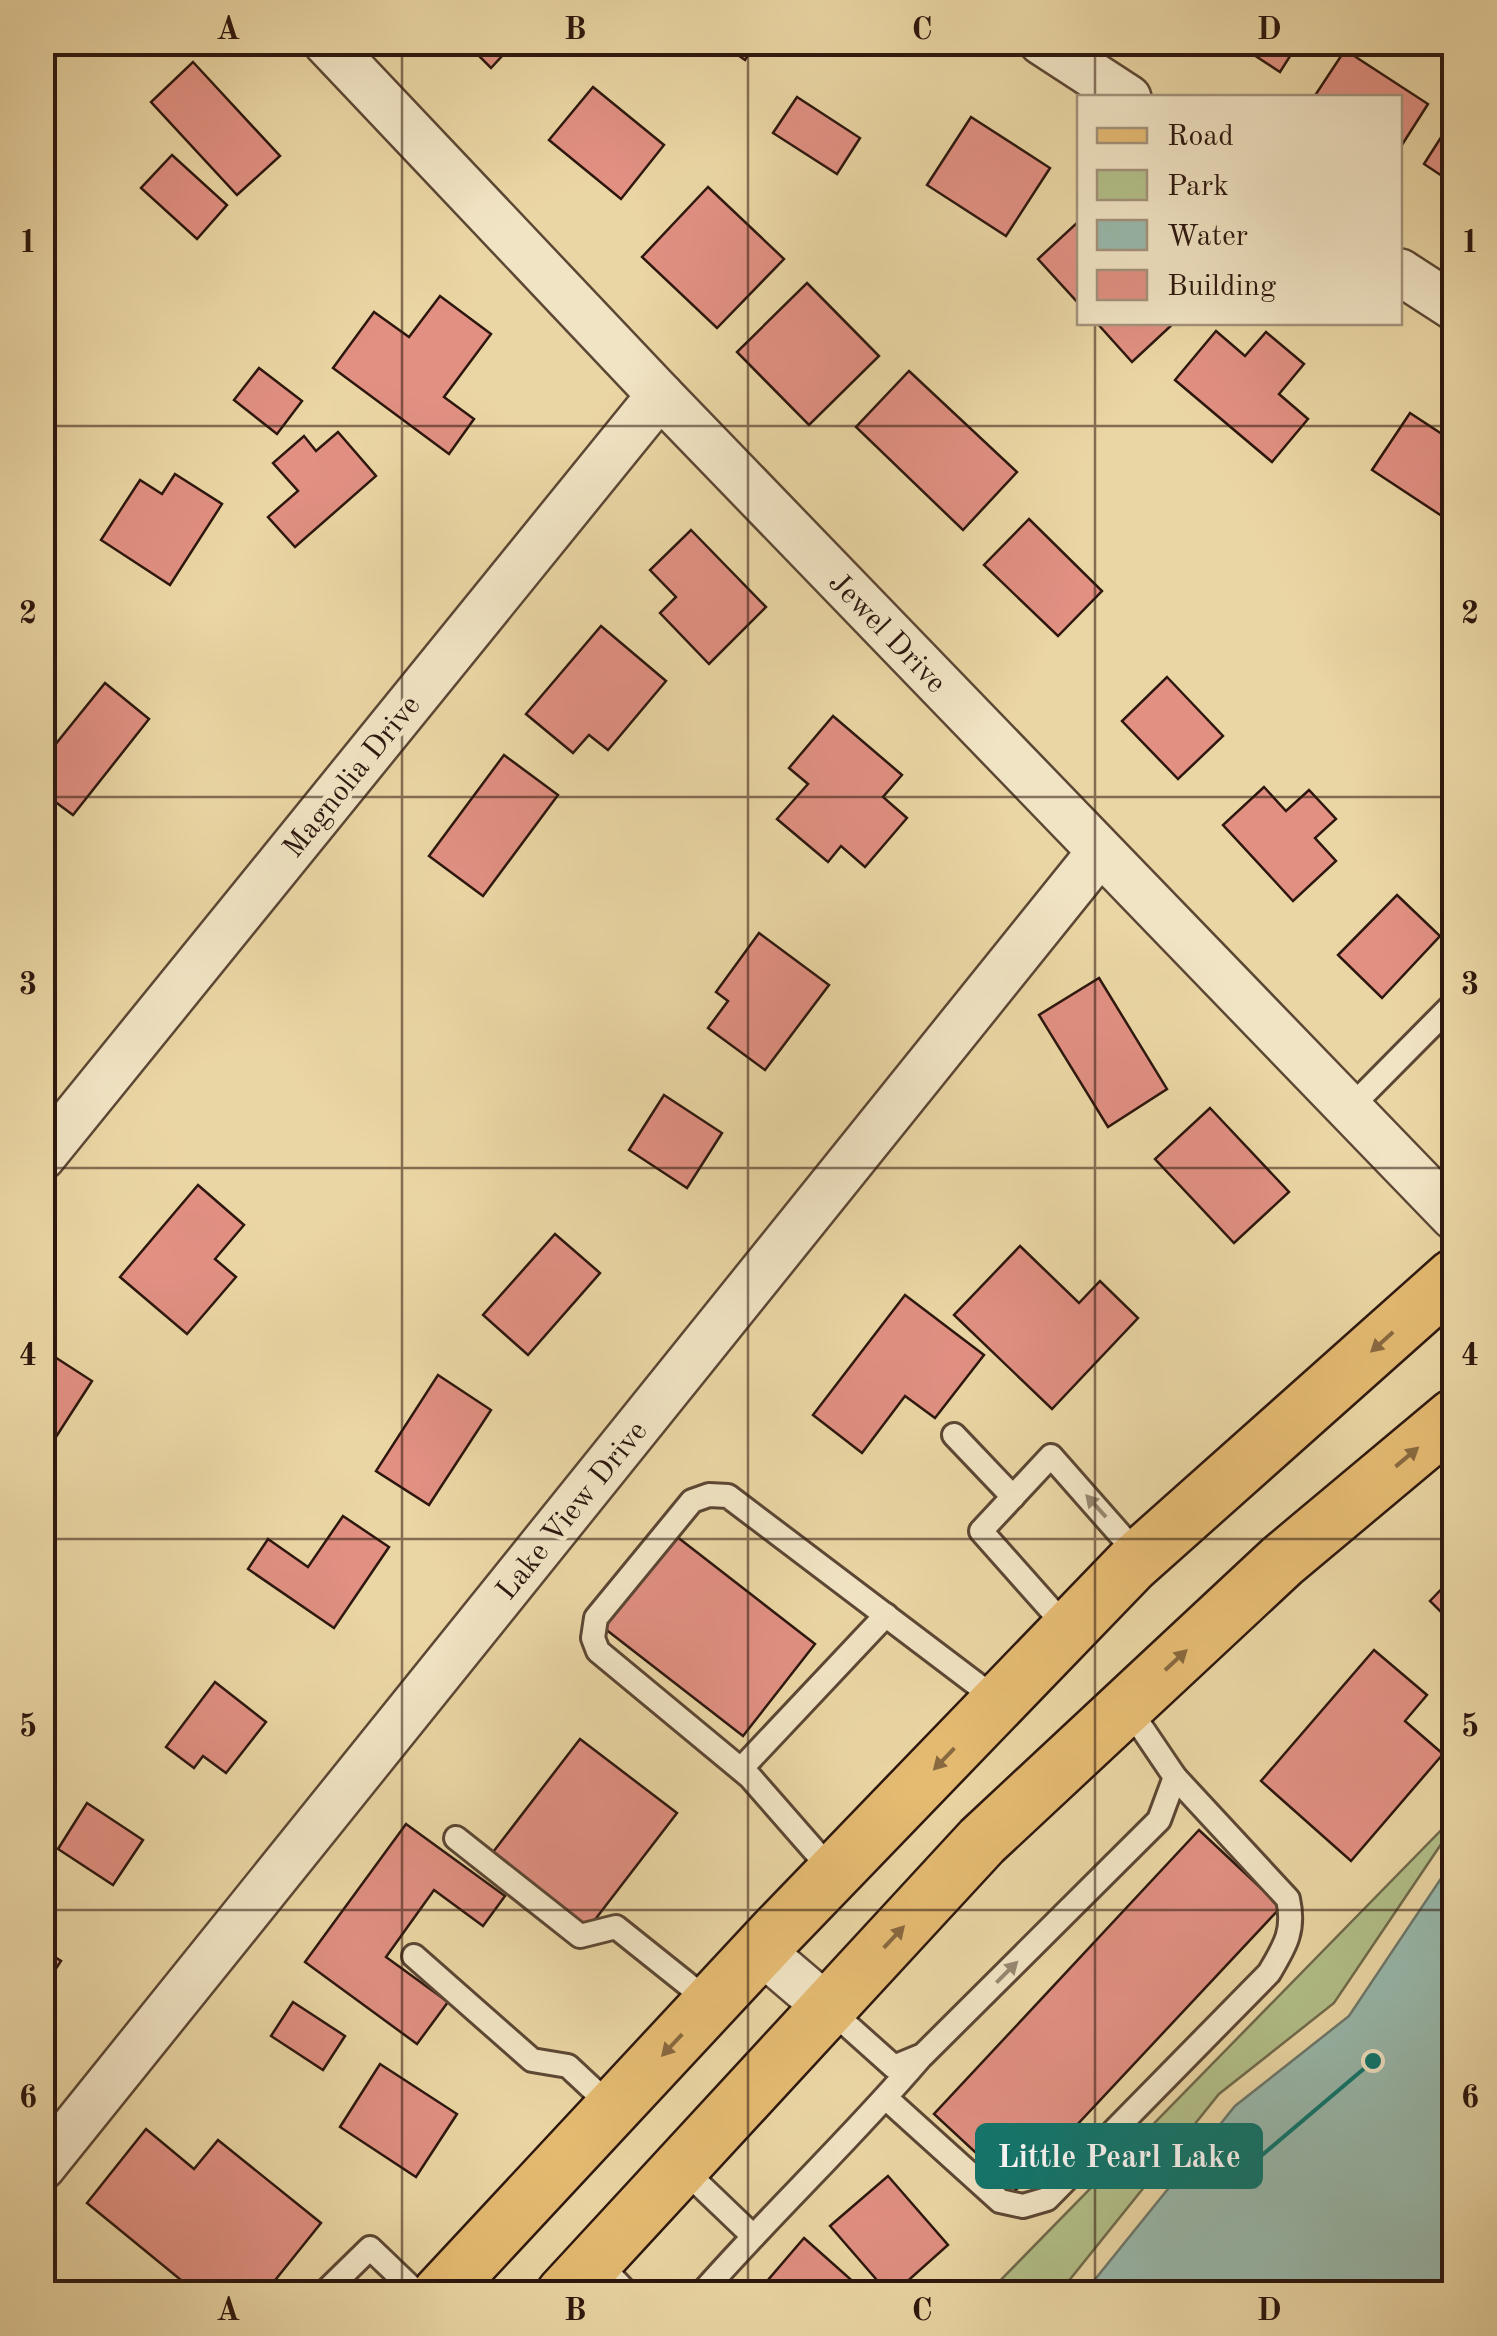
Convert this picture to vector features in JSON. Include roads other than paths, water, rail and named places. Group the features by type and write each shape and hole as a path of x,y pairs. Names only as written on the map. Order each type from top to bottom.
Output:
{"main road":[{"path":"440,2294 760,1950 1140,1557 1454,1277"},
{"path":"596,2282 681,2167 982,1841 1282,1561 1454,1417"}],"street":[{"name":"Jewel Drive","path":"326,42 660,395 1454,1217"},
{"path":"1042,42 1123,95"},
{"path":"1402,273 1454,308"},
{"name":"Magnolia Drive","path":"42,1157 660,395"},
{"name":"Lake View Drive","path":"42,2167 1100,852"},
{"path":"760,1950 828,2008"}],"lane":[{"path":"1349,1109 1454,1003"},
{"path":"954,1435 1012,1497"},
{"path":"1070,1630 981,1531 1051,1456 1140,1557"},
{"path":"834,1873 750,1777 598,1651 594,1638 596,1618 692,1501 709,1495 728,1496 1000,1702"},
{"path":"741,1770 886,1615"},
{"path":"886,2098 1000,2201 1024,2206 1047,2199 1269,1972 1286,1944 1293,1920 1288,1899 1175,1777 1127,1706"},
{"path":"701,2294 923,2055 1159,1820 1175,1777"},
{"path":"456,1838 580,1936 616,1928 711,2003"},
{"path":"414,1956 532,2060 568,2066 613,2108"},
{"path":"828,2008 894,2067 923,2055"},
{"path":"681,2167 753,2236"},
{"path":"324,2294 370,2248 418,2294"}],"water":[{"path":"1454,1859 1454,2293 1084,2293 1235,2106 1349,2016"}],"place":[{"name":"Little Pearl Lake","path":"1373,2061"}]}
